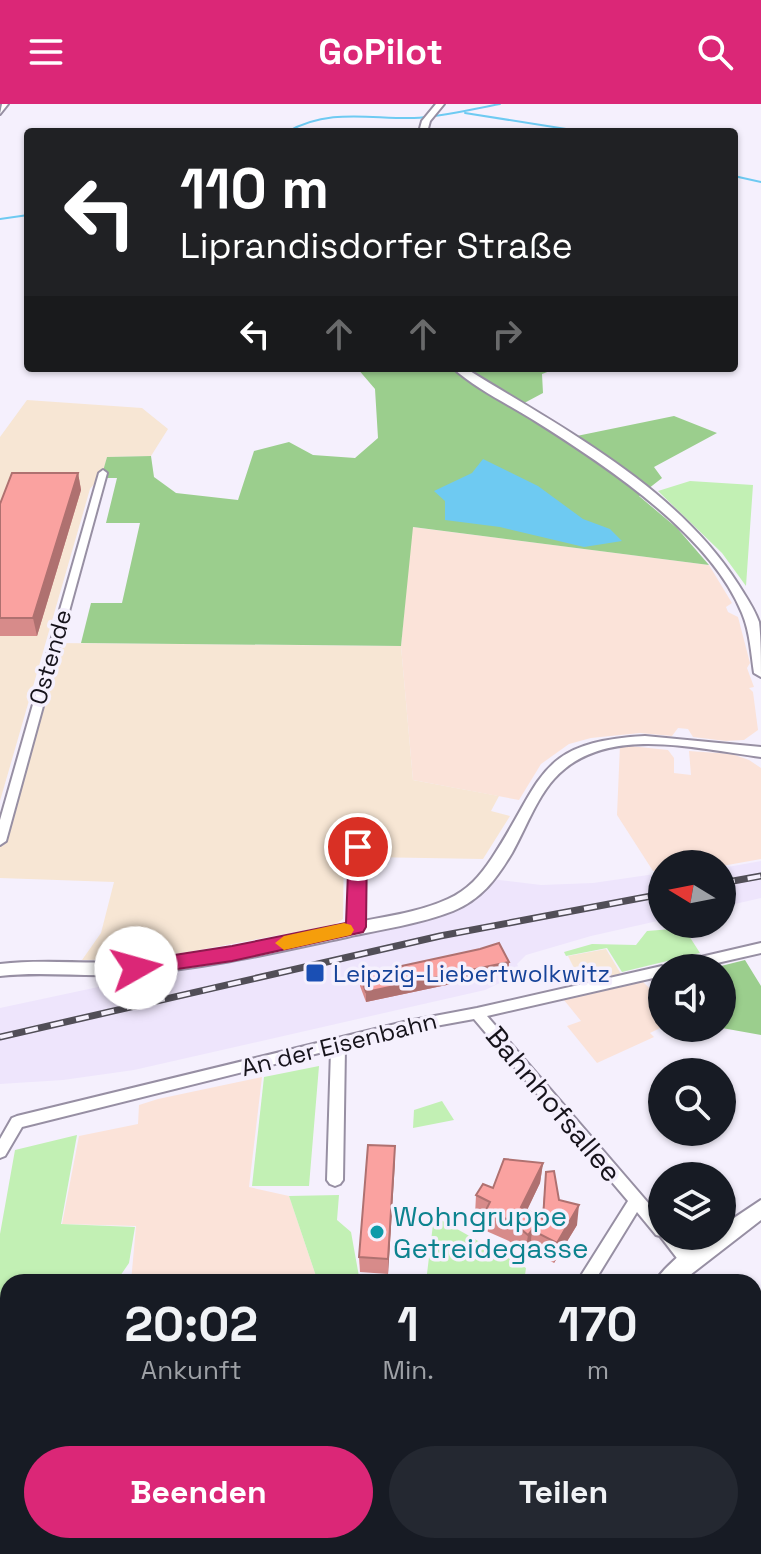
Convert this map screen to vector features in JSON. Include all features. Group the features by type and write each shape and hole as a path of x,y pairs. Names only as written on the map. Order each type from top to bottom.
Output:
{"street":[{"path":"0,112 5,104"},
{"path":"425,128 430,115 440,104"},
{"path":"464,372 642,489 696,537 710,552 747,608 761,673"},
{"name":"Ostende","path":"0,841 103,473"},
{"path":"0,970 33,966 103,970 136,968 232,954 446,907 478,889 491,873 545,779 552,769 573,753 610,742 642,741 761,752"},
{"path":"356,927 358,847"},
{"path":"735,954 761,948"},
{"name":"An der Eisenbahn","path":"0,1152 17,1122 408,1026 648,974"},
{"name":"Bahnhofsallee","path":"477,1013 648,1214"},
{"path":"335,1180 338,1045"},
{"path":"590,1274 636,1201"},
{"path":"675,1274 761,1209"},
{"path":"680,1250 689,1261"}],"shaded area":[{"path":"27,400 142,408 168,429 151,456 107,457 103,473 90,489 0,801 0,437"},
{"path":"412,527 709,565 732,603 726,607 728,612 738,617 750,663 747,668 754,687 749,688 753,692 758,730 744,740 693,737 688,729 678,728 672,736 640,733 591,738 569,744 541,764 519,800 413,780 401,646"},
{"path":"54,643 401,646 413,780 499,796 491,811 510,816 483,859 367,857 366,847 344,847 343,919 334,925 188,952 135,959 82,960 101,933 114,882 0,878 0,841"},
{"path":"620,745 668,750 674,758 674,773 691,775 689,751 732,754 761,768 761,859 736,863 736,850 648,850 648,863 617,815"},
{"path":"761,861 761,898 736,904 736,865"},
{"path":"648,875 648,923 526,955 517,964 521,973 485,990 134,1070 63,1080 0,1084 0,1008 431,916 491,879 541,885 593,883"},
{"path":"606,949 621,974 581,982 568,956"},
{"path":"643,982 648,987 648,1040 597,1063 567,1026 581,1021 564,1000"},
{"path":"262,1077 249,1187 289,1196 315,1274 132,1274 136,1226 62,1224 79,1136 138,1124 139,1105"}],"green space":[{"path":"360,372 547,372 542,374 543,393 513,409 562,439 674,416 717,433 654,467 662,478 639,496 677,528 709,565 413,527 401,646 81,643 91,603 122,603 140,523 106,523 117,478 101,478 107,457 151,456 154,477 176,493 238,500 254,451 289,442 313,455 355,458 378,438 375,389"},
{"path":"690,481 753,485 746,586 722,553 658,491"},
{"path":"647,931 648,938 690,938 700,953 648,954 648,966 622,972 607,948 566,956 564,952 592,944 636,945"},
{"path":"745,960 761,986 761,1035 736,1031 736,962"},
{"path":"319,1066 309,1186 252,1186 264,1077"},
{"path":"442,1101 454,1120 413,1128 414,1110"},
{"path":"77,1135 61,1224 135,1227 129,1263 121,1274 0,1274 0,1234 15,1150"},
{"path":"339,1195 337,1220 351,1232 359,1274 315,1274 289,1196"},
{"path":"434,1216 526,1268 525,1274 427,1274"}],"water":[{"path":"483,459 538,486 583,519 610,529 622,541 584,547 500,527 445,520 445,501 434,491 472,473"}],"building":[{"path":"12,473 78,473 33,618 0,618 0,504"},
{"path":"499,943 509,962 366,992 360,975 480,949"},
{"name":"Wohngruppe Getreidegasse","path":"368,1145 395,1146 388,1259 359,1257"},
{"path":"504,1159 543,1163 521,1207 543,1219 546,1172 554,1171 559,1200 579,1205 557,1243 532,1230 528,1235 511,1221 486,1210 490,1202 476,1195 483,1184 493,1188"}],"waterway":[{"path":"296,128 334,117 425,117 500,104"},
{"path":"465,113 560,128"},
{"path":"738,177 761,182"},
{"path":"0,219 24,216"}],"railway":[{"path":"736,880 761,876"},
{"path":"0,1037 440,936 648,897"}],"slow traffic":[{"path":"284,943 344,930"}],"place":[{"name":"Leipzig-Liebertwolkwitz","path":"315,973"},
{"name":"Wohngruppe Getreidegasse","path":"377,1232"}],"route":[{"path":"136,968 232,954 356,927 358,847"}]}
